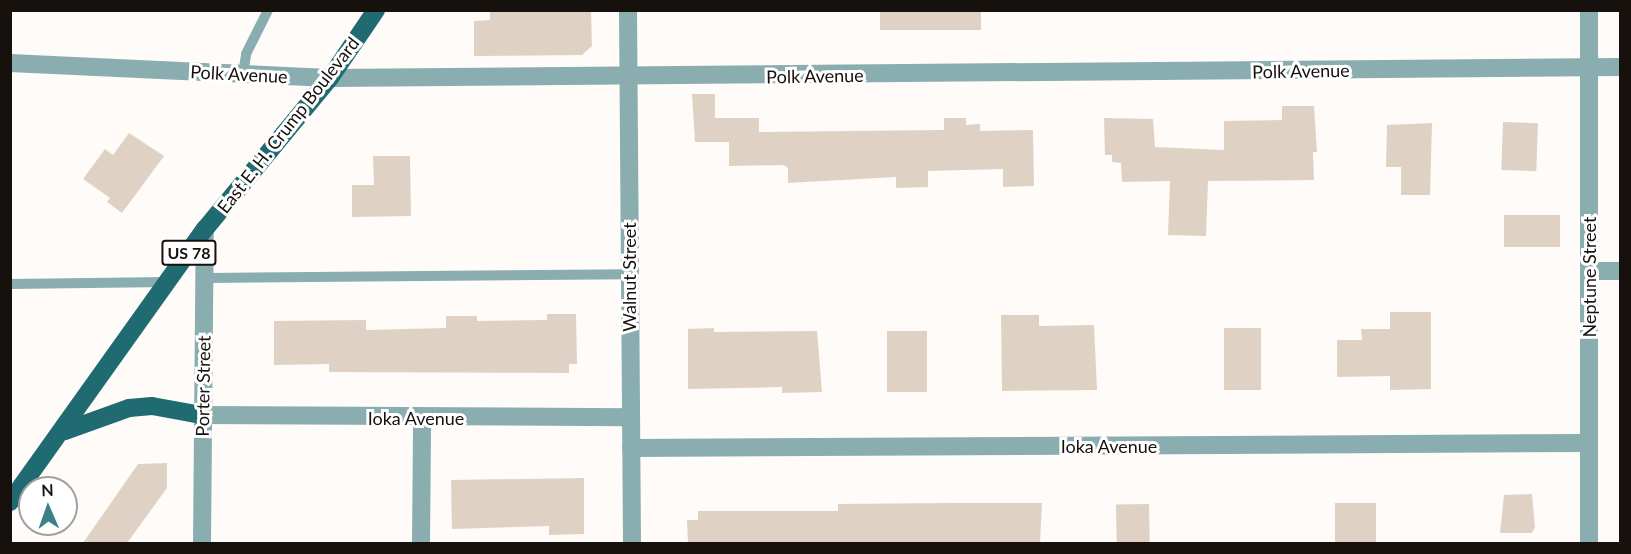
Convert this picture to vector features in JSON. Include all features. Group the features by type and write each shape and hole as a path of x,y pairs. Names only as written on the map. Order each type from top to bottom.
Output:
{"main road":[{"name":"East E. H. Crump Boulevard","path":"10,502 65,430 205,229 330,78 376,10"},
{"path":"65,430 129,408 152,406 202,415"}],"street":[{"name":"Walnut Street","path":"628,10 632,543"},
{"name":"Neptune Street","path":"1589,10 1590,272 1587,443 1589,543"},
{"name":"Polk Avenue","path":"10,63 330,78 629,78 1620,68"},
{"name":"Porter Street","path":"202,543 205,229"},
{"path":"1590,272 1620,271"},
{"name":"Ioka Avenue","path":"202,415 422,419 630,417"},
{"path":"421,543 422,419"},
{"name":"Ioka Avenue","path":"631,448 1587,443"}],"lane":[{"path":"243,74 246,54 268,10"},
{"path":"206,278 629,274"},
{"path":"10,284 167,282"}],"building":[{"path":"490,10 591,10 592,46 582,55 474,56 474,21 490,20"},
{"path":"880,10 981,10 981,30 880,30"},
{"path":"692,94 715,94 715,118 759,118 759,132 944,130 944,118 966,118 966,125 980,124 980,131 1033,130 1034,186 1003,187 1003,169 928,171 928,187 896,188 896,177 788,183 788,168 784,165 729,166 729,142 695,142"},
{"path":"1282,106 1314,106 1317,152 1313,152 1314,180 1208,181 1206,236 1168,235 1170,181 1122,182 1121,163 1112,162 1112,155 1105,155 1104,118 1153,119 1155,147 1224,150 1224,121 1282,120"},
{"path":"1503,122 1538,123 1536,171 1501,170"},
{"path":"1432,123 1430,195 1401,195 1401,167 1386,167 1387,125"},
{"path":"129,133 164,156 122,213 107,202 110,198 83,179 105,149 113,155"},
{"path":"373,156 410,156 411,216 352,217 352,185 374,185"},
{"path":"1504,215 1560,215 1560,247 1504,247"},
{"path":"1390,312 1431,312 1431,389 1390,390 1390,376 1337,377 1337,340 1362,340 1361,329 1390,329"},
{"path":"547,314 576,314 577,364 569,364 569,373 329,372 329,364 274,365 274,321 366,320 366,330 446,328 446,316 477,316 477,321 547,320"},
{"path":"1001,315 1039,315 1039,326 1094,325 1097,390 1002,391"},
{"path":"714,328 714,332 817,331 822,392 782,393 782,387 688,389 688,329"},
{"path":"1224,328 1261,328 1261,390 1224,390"},
{"path":"887,331 927,331 927,392 887,392"},
{"path":"167,463 167,488 127,543 83,543 138,464"},
{"path":"584,478 584,534 549,535 549,526 452,529 451,480"},
{"path":"1532,494 1535,527 1532,533 1500,533 1504,495"},
{"path":"1042,503 1040,543 688,543 687,520 698,520 698,511 838,511 838,504"},
{"path":"1335,503 1376,503 1376,543 1335,543"},
{"path":"1149,504 1150,543 1117,544 1116,505"}]}
